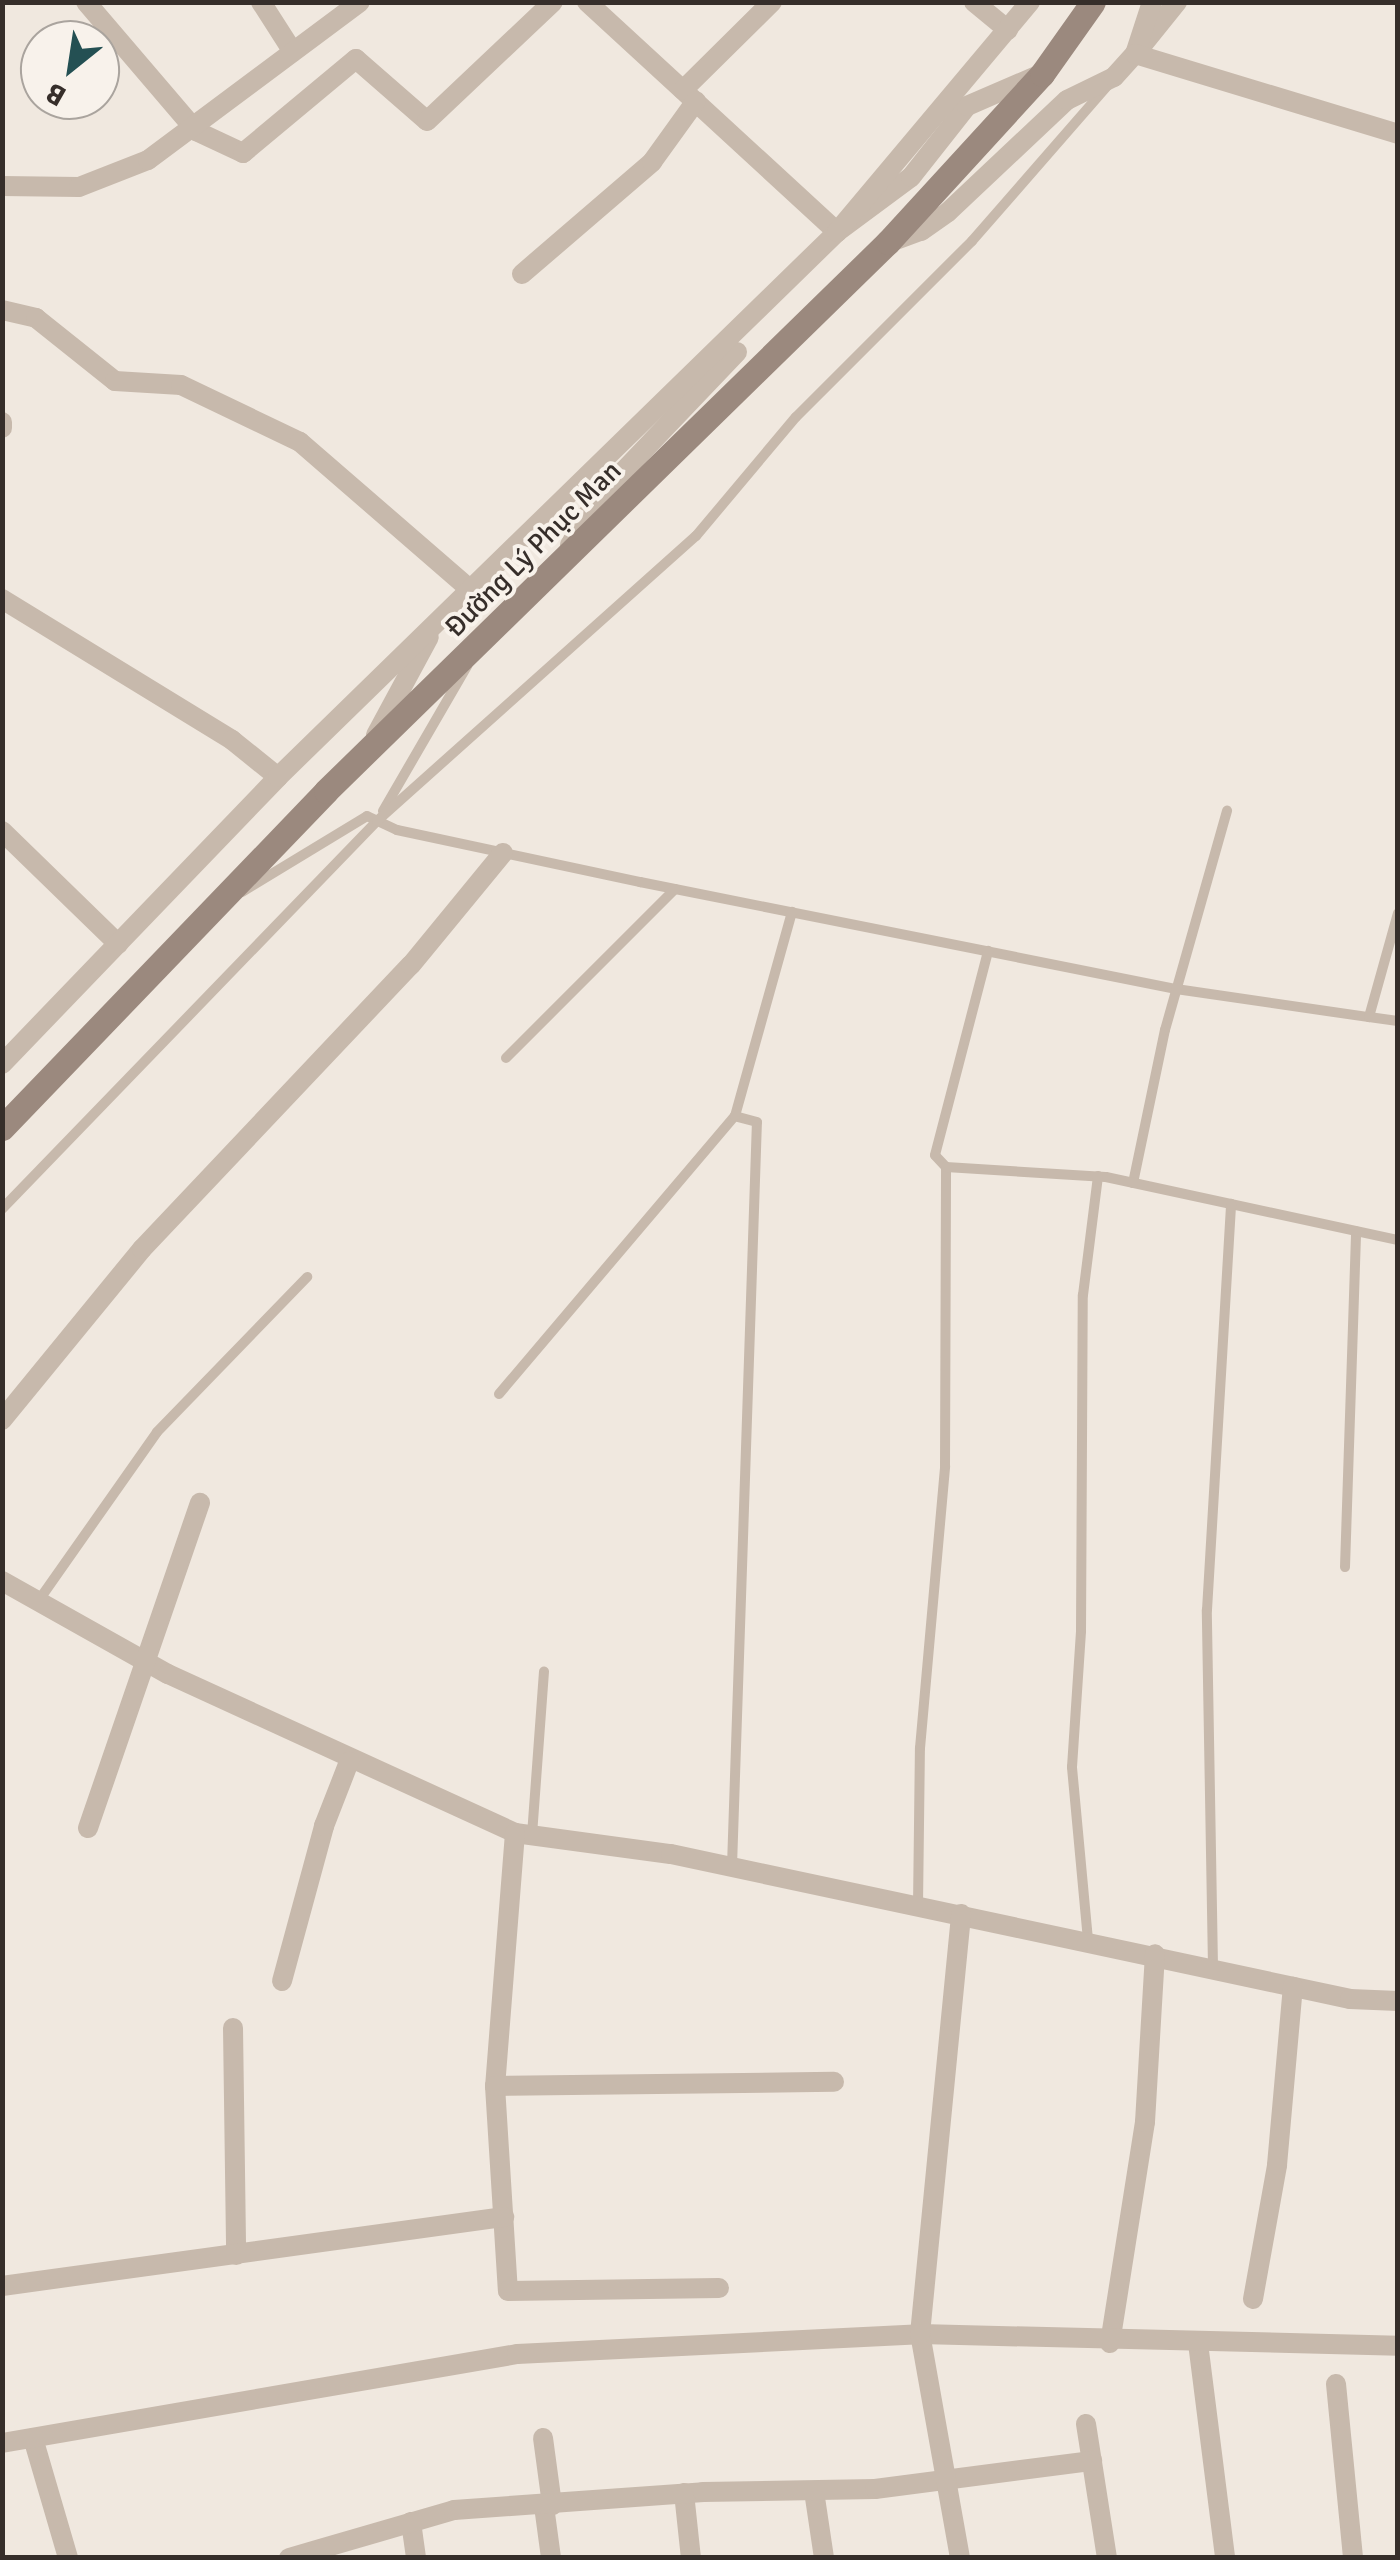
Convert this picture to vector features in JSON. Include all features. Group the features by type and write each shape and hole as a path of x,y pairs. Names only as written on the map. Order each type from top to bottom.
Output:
{"main road":[{"name":"Đường Lý Phục Man","path":"8,1118 368,750 476,650 561,560 888,242 1042,74 1093,2"}],"street":[{"path":"86,2 196,131 244,154 356,60 426,121 553,2"},
{"path":"261,2 293,52"},
{"path":"2,186 79,187 148,160 196,131 360,2"},
{"path":"588,2 837,232"},
{"path":"522,274 652,162 689,95 772,2"},
{"path":"974,2 1008,30"},
{"path":"2,1064 278,777 817,253 1030,2"},
{"path":"1139,48 1152,2"},
{"path":"888,242 922,231 948,212 1067,100 1114,77 1177,2"},
{"path":"1139,48 1398,134"},
{"path":"837,232 910,177 967,106 1042,74"},
{"path":"561,560 597,499 746,342 817,253"},
{"path":"2,310 36,318 116,381 180,385 300,442 470,589"},
{"path":"2,600 232,740 278,777"},
{"path":"368,750 439,618"},
{"path":"2,831 118,944"},
{"path":"2,1420 142,1249 411,965 502,853"},
{"path":"88,1828 142,1660 200,1503"},
{"path":"2,1580 142,1660 349,1762 523,1834 732,1867 1155,1954 1293,1987 1398,2001"},
{"path":"282,1981 324,1826 349,1762"},
{"path":"523,1834 494,2086 508,2291 718,2288"},
{"path":"960,1914 920,2334 950,2479 960,2558"},
{"path":"1110,2343 1145,2122 1155,1954"},
{"path":"1253,2299 1278,2165 1293,1987"},
{"path":"233,2028 236,2255"},
{"path":"494,2086 834,2082"},
{"path":"2,2286 504,2217"},
{"path":"2,2443 517,2354 920,2334 1110,2343 1398,2346"},
{"path":"1198,2343 1226,2558"},
{"path":"1336,2384 1353,2558"},
{"path":"1086,2424 1106,2558"},
{"path":"33,2438 68,2558"},
{"path":"544,2438 551,2558"},
{"path":"289,2558 454,2510 684,2494 814,2490 950,2479 1092,2461"},
{"path":"814,2490 824,2558"},
{"path":"684,2494 691,2558"},
{"path":"411,2522 416,2558"}],"lane":[{"path":"2,1209 377,821 696,536 796,418 972,241 1114,77"},
{"path":"377,821 476,650"},
{"path":"1133,1183 1176,989 1226,811"},
{"path":"211,911 366,816 502,853 1176,989 1398,1021"},
{"path":"506,1058 675,889"},
{"path":"499,1394 735,1116 792,912"},
{"path":"1369,1016 1398,913"},
{"path":"918,1906 920,1748 944,1466 946,1167 935,1155 988,951"},
{"path":"732,1867 757,1122 735,1116"},
{"path":"946,1167 1098,1176 1398,1240"},
{"path":"1088,1940 1072,1768 1080,1631 1083,1295 1098,1176"},
{"path":"1213,1968 1208,1610 1231,1204"},
{"path":"1345,1567 1356,1231"},
{"path":"39,1600 158,1432 307,1277"},
{"path":"523,1834 544,1670"}]}
